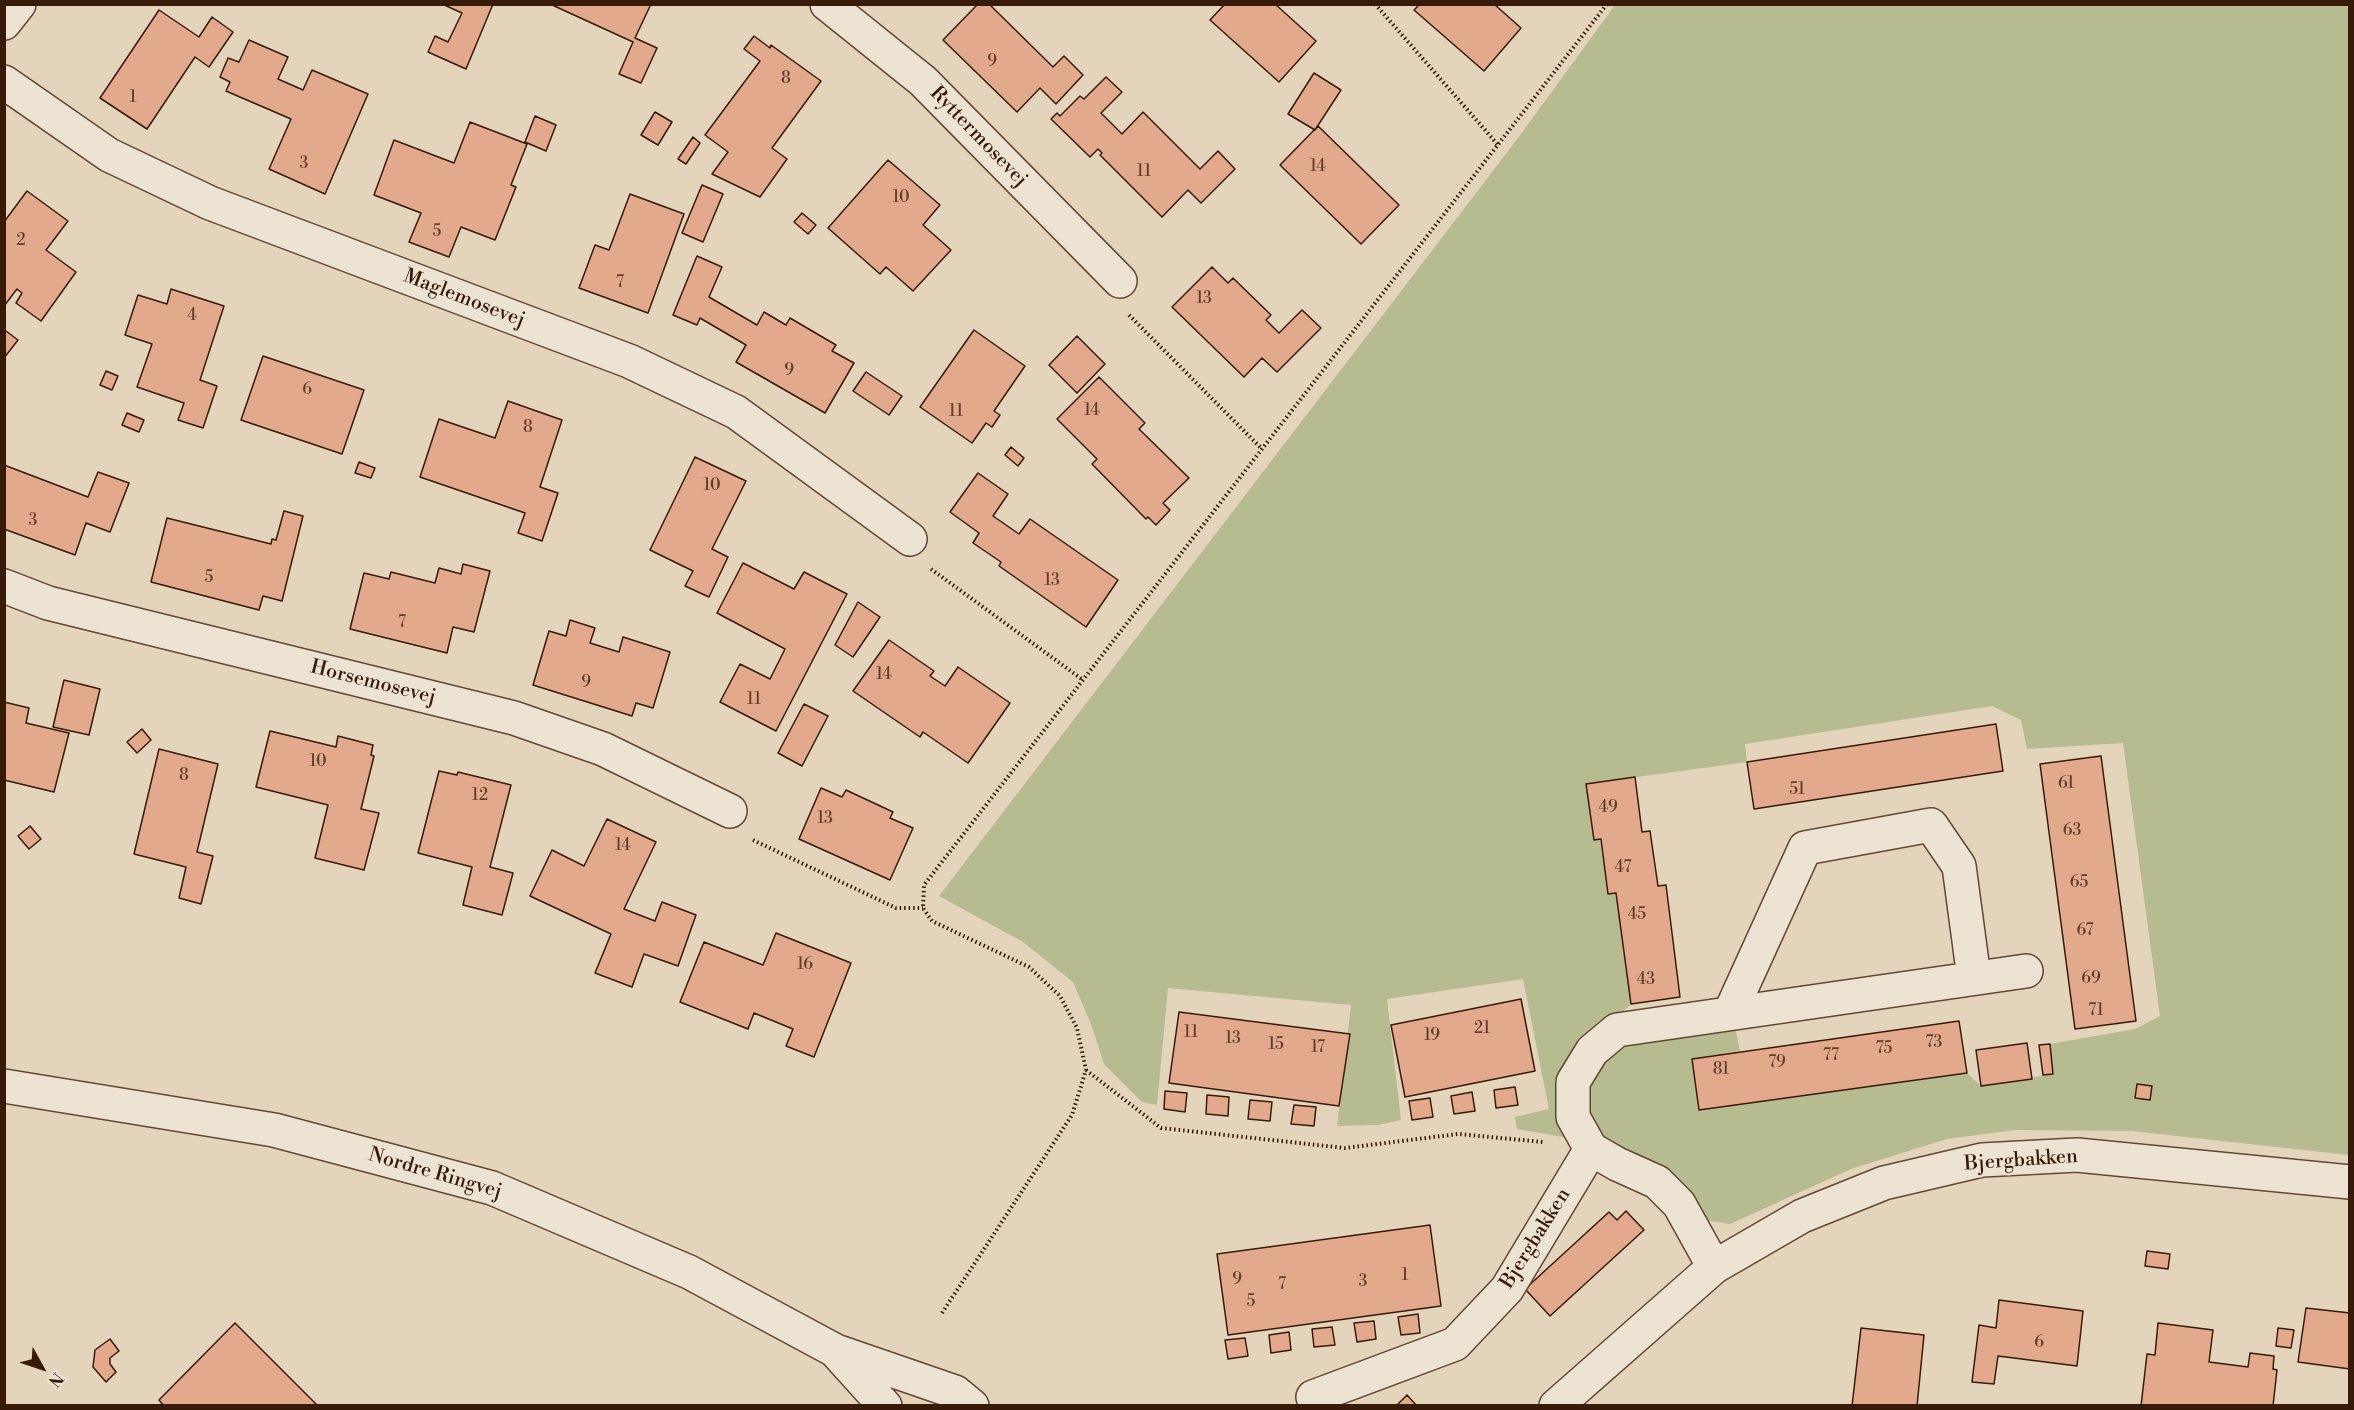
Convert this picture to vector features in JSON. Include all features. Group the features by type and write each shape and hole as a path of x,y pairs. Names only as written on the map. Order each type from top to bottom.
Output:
{"street":[{"path":"4,23 19,4"},
{"name":"Ryttermosevej","path":"827,4 923,81 1120,281"},
{"name":"Maglemosevej","path":"4,82 109,154 210,203 629,361 736,412 910,539"},
{"name":"Horsemosevej","path":"4,586 48,603 514,718 603,749 730,811"},
{"path":"1730,1013 1805,848 1931,825 1959,866 1974,978"},
{"path":"1714,1268 1678,1204 1657,1182 1591,1149 1573,1117 1573,1082 1592,1051 1617,1030 2026,971"},
{"name":"Nordre Ringvej","path":"4,1086 274,1130 492,1188 689,1272 836,1352 955,1392 972,1406"},
{"name":"Bjergbakken","path":"1312,1397 1455,1344 1507,1289 1591,1149"},
{"name":"Bjergbakken","path":"1556,1406 1714,1268 1812,1212 1884,1183 1982,1160 2077,1155 2349,1182"},
{"name":"Nordre Ringvej","path":"836,1352 885,1406"}],"path":[{"path":"1375,4 1499,146"},
{"path":"942,1313 1072,1115 1086,1070 1077,1028 1060,996 1029,967 932,921 923,908 924,885 1607,4"},
{"path":"1120,281 1117,303 1262,449"},
{"path":"910,539 920,561 1083,680"},
{"path":"730,811 733,830 896,908 923,908"},
{"path":"1086,1070 1161,1128 1345,1148 1458,1134 1591,1149"}],"green space":[{"path":"1615,5 2349,5 2349,1155 2132,1131 2015,1130 1947,1139 1851,1169 1730,1224 1704,1220 1604,1142 1592,1123 1587,1093 1602,1061 1629,1040 1735,1027 1740,1051 1692,1059 1699,1110 1967,1073 1981,1086 2053,1074 2050,1044 2135,1029 2160,1016 2123,743 2027,749 2021,720 1992,706 1745,744 1747,762 1586,784 1594,840 1601,839 1608,894 1616,893 1631,1004 1593,1031 1571,1054 1563,1080 1564,1108 1569,1138 1517,1129 1515,1117 1549,1109 1523,979 1387,999 1401,1120 1378,1125 1337,1126 1351,1005 1168,988 1157,1105 1142,1102 1104,1064 1091,1024 1073,982 1023,942 939,896 1518,138"}],"building":[{"path":"442,4 493,4 466,69 428,52 435,36 448,42 462,13"},
{"path":"550,4 651,4 635,38 657,48 641,83 619,74 633,42"},
{"path":"978,4 989,4 1053,67 1064,56 1083,75 1056,104 1040,88 1017,112 943,40"},
{"path":"1225,4 1275,4 1316,41 1279,82 1210,20"},
{"path":"1420,4 1494,4 1521,28 1484,71 1414,10"},
{"path":"159,10 199,37 212,17 233,32 209,67 195,57 147,129 100,98"},
{"path":"754,36 770,48 771,45 821,81 772,148 787,159 760,197 712,174 728,152 705,135 760,61 744,49"},
{"path":"249,40 288,57 278,79 303,90 312,70 368,94 325,194 269,169 291,119 226,91 230,82 220,77 228,58 239,62"},
{"path":"1314,73 1341,90 1315,130 1288,114"},
{"path":"1106,77 1122,92 1101,113 1122,134 1143,112 1200,169 1218,151 1235,169 1201,203 1188,190 1162,217 1100,155 1102,153 1098,149 1090,157 1051,119 1057,113 1060,116 1080,96 1084,99"},
{"path":"655,112 672,122 658,145 641,135"},
{"path":"535,116 556,125 546,151 525,142"},
{"path":"470,122 527,144 511,185 516,187 495,240 461,227 449,257 409,242 421,213 374,195 394,140 454,163"},
{"path":"1318,126 1399,205 1361,244 1280,165"},
{"path":"693,137 700,143 686,164 678,159"},
{"path":"888,160 940,205 923,225 951,250 913,291 886,267 880,274 828,228"},
{"path":"702,185 723,194 703,242 682,233"},
{"path":"27,191 68,221 46,250 76,272 41,321 16,303 22,293 17,289 4,306 4,222"},
{"path":"630,194 684,214 648,313 579,288 595,245 609,250"},
{"path":"802,213 816,225 808,234 794,222"},
{"path":"697,256 722,267 709,297 757,325 764,312 786,325 790,318 836,345 832,351 854,363 825,413 736,362 746,345 700,318 697,325 673,315"},
{"path":"1212,267 1228,283 1233,278 1271,315 1266,320 1279,333 1302,310 1321,328 1277,372 1262,358 1244,377 1172,307"},
{"path":"171,289 224,306 200,380 217,386 203,428 178,420 184,403 137,387 152,344 125,335 138,295 167,304"},
{"path":"974,330 1025,366 994,411 1000,415 992,427 986,423 972,443 920,407"},
{"path":"6,331 18,340 4,358 4,332"},
{"path":"1077,336 1105,364 1077,393 1049,365"},
{"path":"263,356 364,390 342,454 241,420"},
{"path":"106,371 118,376 112,390 100,385"},
{"path":"866,372 902,396 889,415 853,391"},
{"path":"1099,377 1145,423 1139,429 1189,478 1163,503 1170,510 1156,525 1148,517 1146,519 1092,464 1097,459 1057,419"},
{"path":"508,401 562,420 540,487 558,493 542,541 518,533 525,513 420,477 439,419 495,438"},
{"path":"127,413 144,420 139,432 122,425"},
{"path":"1011,447 1024,458 1018,466 1005,455"},
{"path":"695,457 746,481 712,549 728,557 709,597 685,586 693,571 650,550"},
{"path":"359,462 375,468 371,478 355,473"},
{"path":"4,465 88,497 98,472 129,483 110,532 86,523 75,555 4,529"},
{"path":"978,473 1008,494 993,516 1019,534 1030,519 1118,580 1086,627 999,566 1001,562 973,543 979,533 950,512"},
{"path":"284,511 303,516 282,601 263,596 259,610 151,582 167,518 271,544 272,539 276,540"},
{"path":"743,563 794,589 804,572 847,594 776,731 720,702 740,664 770,679 785,649 717,613"},
{"path":"463,564 490,571 474,632 453,627 447,653 350,629 364,573 389,579 391,572 435,583 439,568 461,574"},
{"path":"858,602 880,617 853,657 835,645"},
{"path":"570,620 595,628 590,643 619,652 623,637 670,652 653,708 636,703 632,716 533,685 549,631 566,636"},
{"path":"889,640 934,671 930,676 945,686 958,667 1010,703 968,763 923,732 920,737 853,691"},
{"path":"64,680 100,689 89,735 53,727"},
{"path":"4,702 29,708 26,723 69,733 54,792 4,780"},
{"path":"804,704 828,716 802,766 778,753"},
{"path":"1996,724 2003,771 1754,809 1747,762"},
{"path":"142,729 151,740 137,753 127,742"},
{"path":"270,731 336,747 338,736 373,745 371,755 374,756 361,809 379,813 364,870 315,858 328,805 256,787"},
{"path":"159,749 218,764 197,852 213,856 201,904 179,898 186,867 134,854"},
{"path":"2101,756 2136,1021 2075,1029 2040,764"},
{"path":"439,771 457,775 458,772 511,785 490,867 513,873 502,915 463,905 472,867 418,853"},
{"path":"1635,777 1642,832 1650,831 1658,886 1666,885 1680,997 1631,1004 1616,893 1608,894 1601,839 1594,840 1586,784"},
{"path":"821,788 842,797 846,790 893,812 890,818 913,828 890,880 799,839"},
{"path":"607,819 656,842 624,909 655,921 662,902 696,915 678,966 644,954 632,987 595,973 611,934 530,896 552,850 584,866"},
{"path":"30,826 41,839 29,849 18,836"},
{"path":"776,933 851,963 814,1057 786,1046 793,1029 754,1013 748,1029 680,1002 704,942 763,965"},
{"path":"1521,999 1535,1071 1405,1097 1391,1025"},
{"path":"1179,1012 1350,1034 1339,1106 1169,1083"},
{"path":"1959,1021 1967,1073 1699,1110 1692,1059"},
{"path":"2027,1043 2032,1079 1981,1086 1976,1050"},
{"path":"2050,1044 2053,1074 2043,1075 2039,1045"},
{"path":"2137,1084 2152,1086 2150,1100 2135,1098"},
{"path":"1515,1087 1518,1105 1496,1108 1494,1090"},
{"path":"1165,1091 1187,1093 1185,1112 1164,1109"},
{"path":"1472,1092 1475,1111 1454,1114 1451,1096"},
{"path":"1207,1095 1229,1097 1228,1116 1206,1114"},
{"path":"1430,1098 1433,1117 1412,1120 1409,1101"},
{"path":"1250,1100 1272,1102 1270,1121 1248,1119"},
{"path":"1294,1105 1316,1107 1314,1126 1291,1124"},
{"path":"1626,1211 1644,1230 1550,1316 1525,1289 1609,1212 1617,1220"},
{"path":"1430,1225 1441,1306 1228,1335 1217,1254"},
{"path":"2147,1251 2170,1254 2168,1269 2145,1266"},
{"path":"1999,1300 2083,1311 2077,1366 1998,1356 1994,1384 1972,1382 1979,1325 1996,1328"},
{"path":"2306,1308 2350,1313 2350,1369 2298,1362"},
{"path":"1418,1314 1420,1333 1401,1335 1398,1317"},
{"path":"1374,1321 1376,1339 1357,1342 1354,1323"},
{"path":"235,1323 318,1406 164,1406 159,1400"},
{"path":"2158,1323 2213,1330 2209,1362 2248,1367 2250,1353 2274,1356 2273,1369 2277,1370 2273,1406 2141,1406 2147,1354 2155,1355"},
{"path":"1332,1327 1335,1345 1314,1347 1312,1329"},
{"path":"1861,1328 1924,1335 1917,1406 1852,1406"},
{"path":"2278,1328 2294,1330 2291,1348 2276,1346"},
{"path":"1289,1332 1291,1350 1271,1353 1269,1335"},
{"path":"1245,1338 1248,1356 1228,1359 1225,1340"},
{"path":"110,1339 119,1351 110,1358 110,1364 116,1372 106,1382 93,1367 95,1350"},
{"path":"1407,1395 1417,1406 1396,1406"}]}
